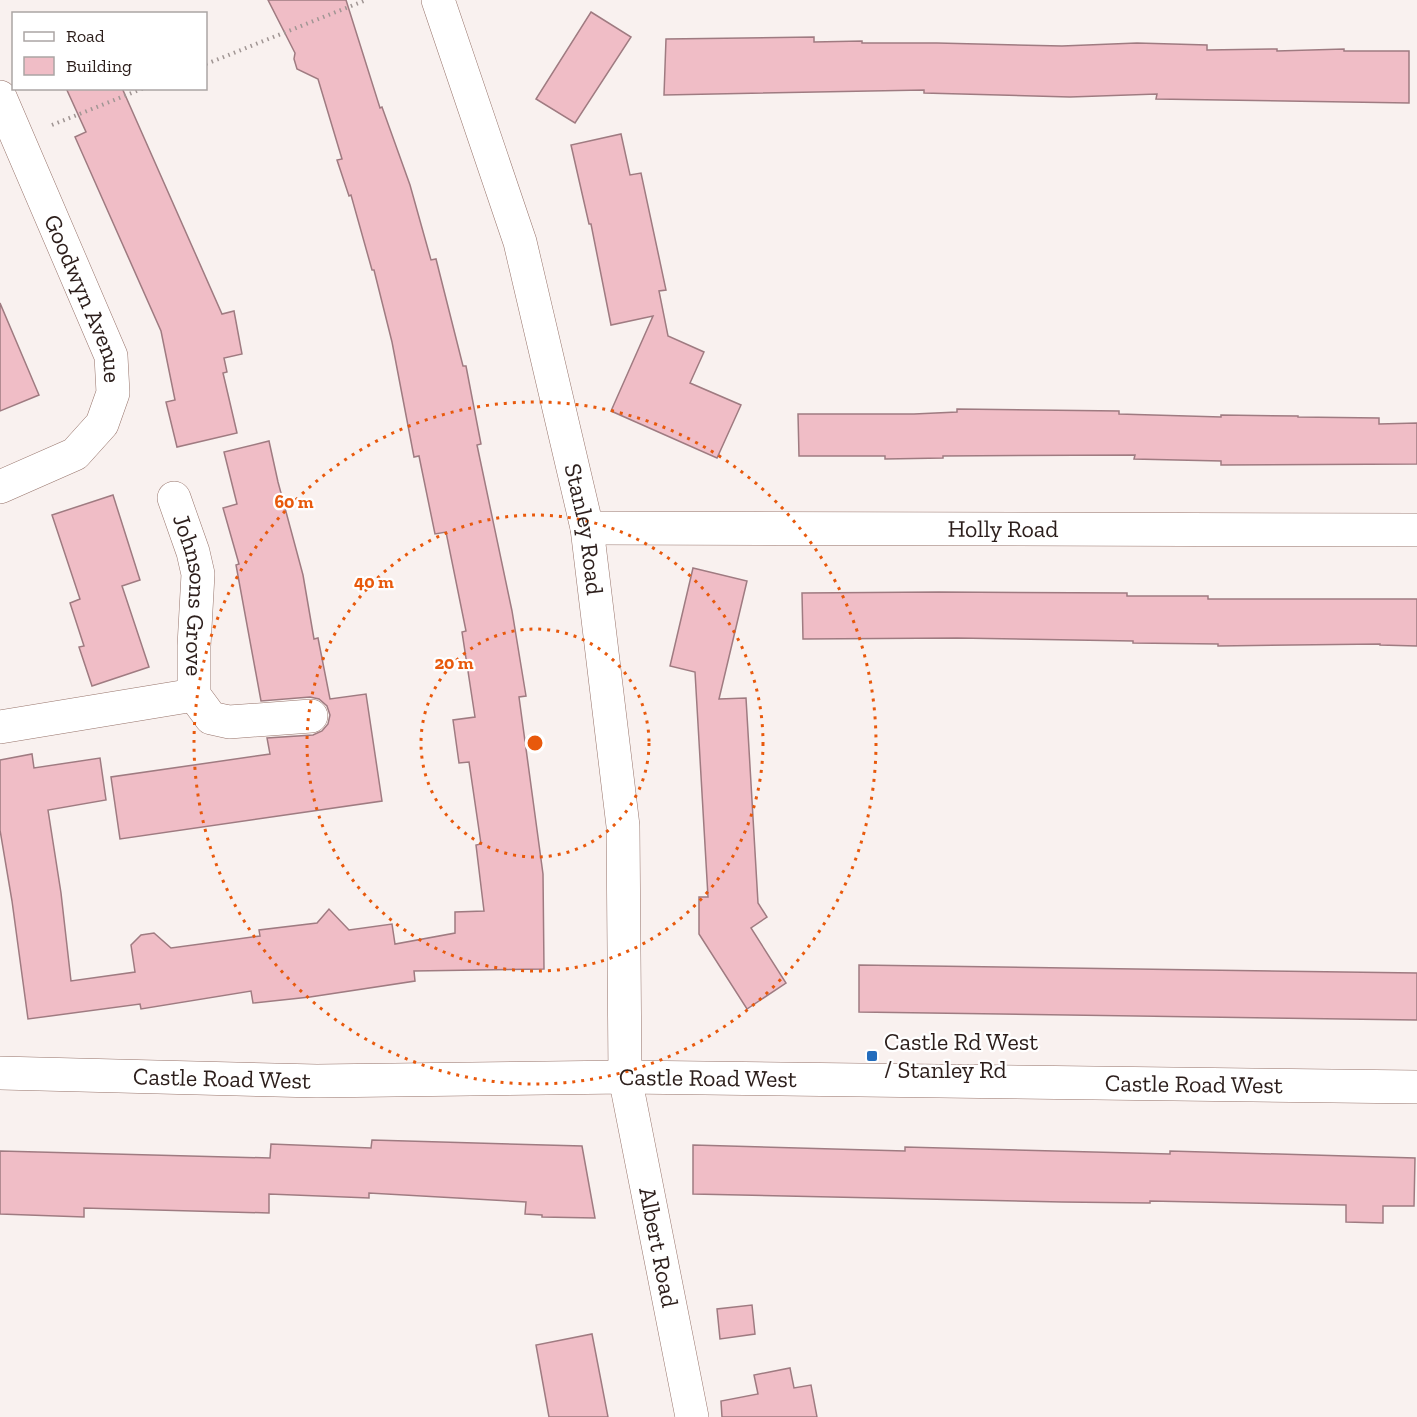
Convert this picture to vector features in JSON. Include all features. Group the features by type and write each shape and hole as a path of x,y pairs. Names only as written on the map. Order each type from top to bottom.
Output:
{"street":[{"name":"Stanley Road","path":"438,0 520,242 586,528 623,826 625,1077"},
{"name":"Goodwyn Avenue","path":"0,97 111,356 113,393 102,424 75,454 0,487"},
{"name":"Johnsons Grove","path":"174,498 193,552 198,574 194,695 211,718 230,722 311,716"},
{"name":"Holly Road","path":"586,528 1417,530"},
{"name":"Johnsons Grove","path":"0,727 194,695"},
{"name":"Castle Road West","path":"0,1073 317,1081 625,1077 1417,1088"},
{"name":"Albert Road","path":"625,1077 692,1417"}],"path":[{"path":"207,64 366,0"},
{"path":"18,139 139,90"}],"building":[{"path":"268,0 346,0 380,108 382,107 410,185 431,260 436,259 463,366 466,366 481,444 477,445 512,611 526,696 519,697 543,874 544,969 414,971 415,981 310,997 253,1003 251,991 141,1009 140,1004 28,1019 0,830 0,760 32,754 34,768 100,758 106,800 48,810 61,893 71,981 135,972 131,945 141,935 154,933 171,948 260,936 259,930 317,923 329,909 349,930 392,924 395,944 455,933 455,912 484,911 476,845 481,844 469,762 459,763 453,720 475,717 462,632 466,631 446,532 435,534 419,456 414,457 392,342 374,270 372,270 351,195 349,196 337,160 342,159 318,79 297,69 295,53"},
{"path":"591,12 631,37 575,123 536,99"},
{"path":"814,37 814,42 1062,46 1137,43 1207,45 1207,50 1409,51 1409,103 1156,99 1157,94 1070,97 924,93 924,90 664,95 666,39"},
{"path":"67,90 123,90 222,314 234,311 242,354 224,358 227,372 223,373 237,433 177,447 166,402 175,400 161,331 75,137 86,132"},
{"path":"621,134 630,175 641,173 666,290 659,291 668,336 704,352 690,383 741,405 717,458 611,411 653,316 611,325 591,224 589,224 571,145"},
{"path":"0,303 39,395 0,411"},
{"path":"957,409 1119,411 1119,414 1221,417 1221,415 1379,418 1379,424 1417,423 1417,464 1221,465 1221,461 1134,459 1135,455 943,456 943,458 885,459 885,456 799,456 798,414 914,414 957,412"},
{"path":"269,441 303,575 314,639 318,638 330,699 366,694 382,801 120,839 111,777 270,754 267,738 313,735 322,731 328,724 330,715 327,706 319,699 310,697 261,701 236,565 239,564 223,508 237,504 224,452"},
{"path":"113,495 140,580 122,586 149,667 92,686 79,647 84,646 70,603 80,599 52,515"},
{"path":"693,568 747,581 719,699 746,698 758,903 767,917 751,928 786,983 747,1009 699,934 699,897 708,897 695,672 670,666"},
{"path":"802,593 1127,593 1127,596 1208,596 1208,599 1417,599 1417,646 1380,644 1218,646 1218,644 1133,643 1133,641 957,638 803,639"},
{"path":"859,965 1417,973 1417,1020 859,1012"},
{"path":"372,1140 582,1146 595,1218 542,1217 542,1215 525,1214 526,1202 369,1193 369,1198 269,1194 269,1213 84,1208 84,1217 0,1214 0,1151 270,1158 271,1144 371,1148"},
{"path":"693,1145 905,1151 905,1147 1170,1154 1170,1151 1415,1158 1414,1206 1383,1206 1383,1223 1346,1222 1346,1205 693,1194"},
{"path":"752,1305 755,1334 720,1339 717,1309"},
{"path":"592,1334 608,1417 549,1417 536,1345"},
{"path":"790,1368 794,1388 811,1385 817,1417 722,1417 721,1401 758,1394 754,1375"}],"place":[{"name":"Castle Rd West / Stanley Rd","path":"872,1056"}]}
